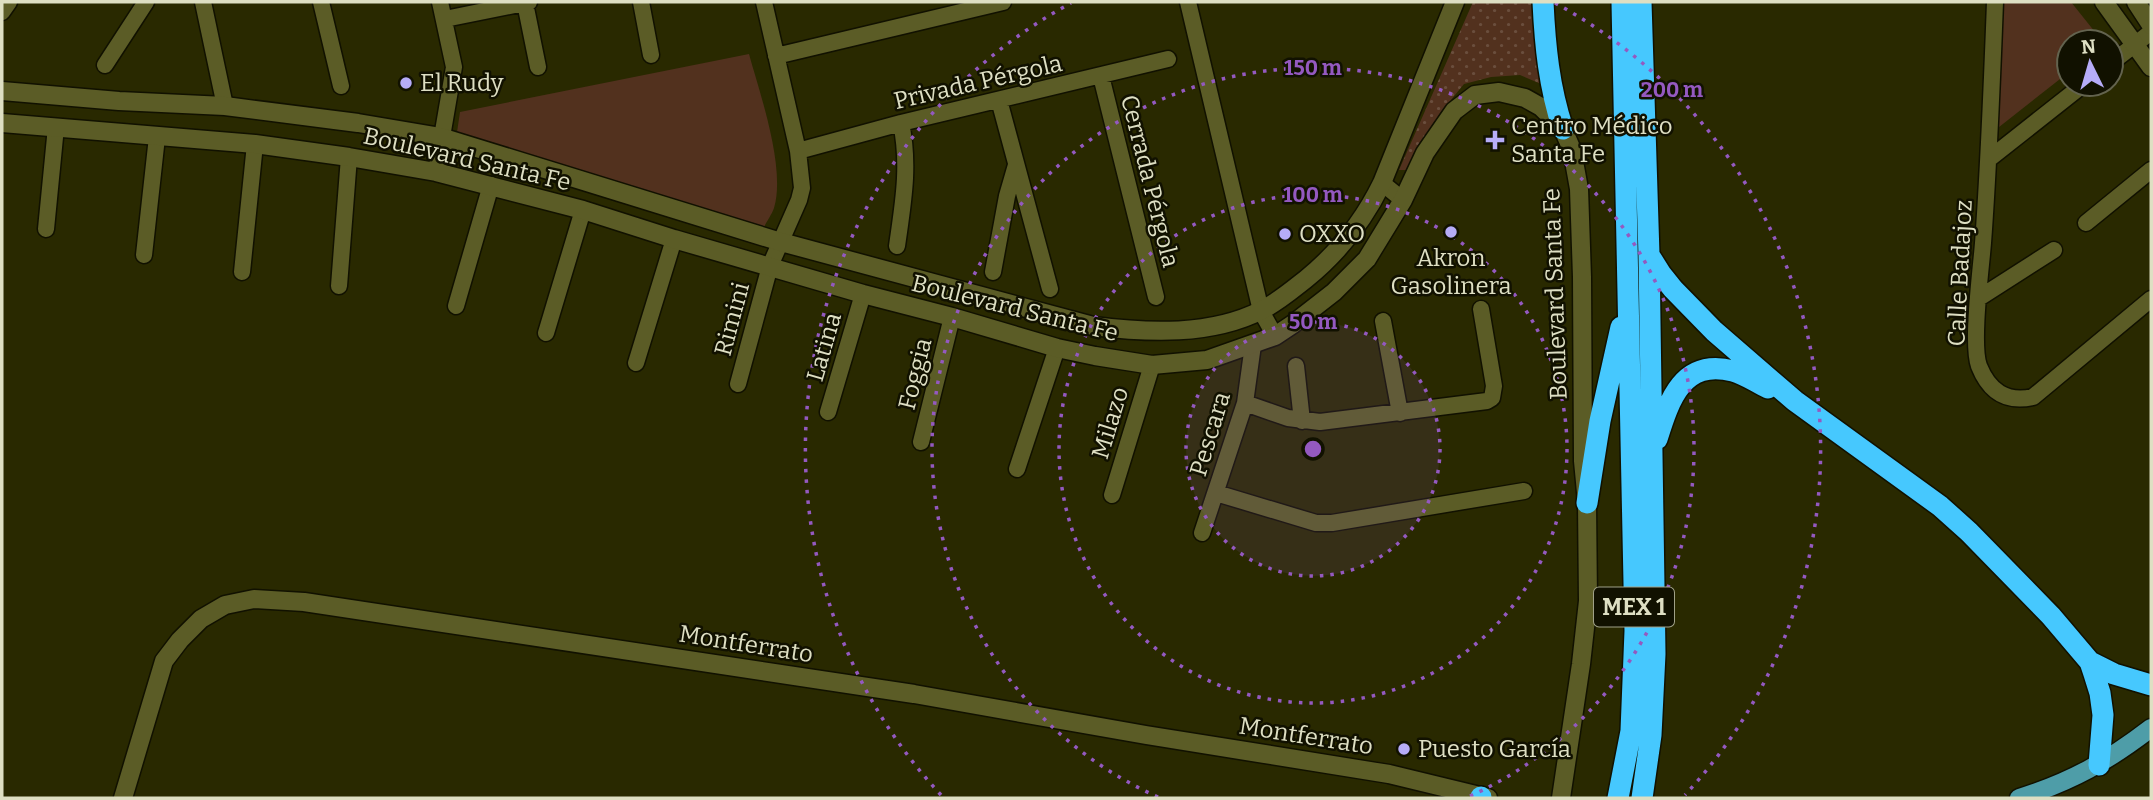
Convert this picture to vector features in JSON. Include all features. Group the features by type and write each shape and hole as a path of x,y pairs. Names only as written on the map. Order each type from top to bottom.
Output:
{"highway":[{"path":"1542,2 1552,96 1563,129"},
{"name":"MEX 1","path":"1619,798 1631,731 1634,642 1622,2"},
{"name":"MEX 1","path":"1641,2 1649,255 1656,654 1651,735 1642,798"},
{"path":"1649,255 1661,274 1704,321 1796,401 1940,506 2051,616 2090,662 2100,693 2103,715 2099,765"},
{"path":"1587,503 1600,421 1629,294"},
{"path":"1652,457 1671,400 1688,376 1718,369 1735,371 1796,401"},
{"path":"2090,662 2114,674 2151,685"}],"main road":[{"name":"Boulevard Santa Fe","path":"2,91 119,101 225,106 441,137 781,242 1093,326 1135,331 1198,328 1228,322 1261,310 1287,294 1321,267 1338,249 1371,204 1381,183 1455,2"},
{"path":"2104,2 2151,68"},
{"path":"2136,2 2151,25"},
{"name":"Boulevard Santa Fe","path":"2,123 255,144 436,173 583,210 770,267 1057,348 1152,365 1208,360 1275,336 1335,292 1367,260 1403,200 1425,153 1454,111 1475,95 1499,92 1525,98 1541,107 1563,129 1572,150 1579,190 1588,601 1561,798"},
{"name":"Montferrato","path":"123,798 164,662 180,640 201,619 225,605 254,599 303,602 914,694 1389,774 1484,798"},
{"path":"2020,798 2053,787 2099,765 2151,728"}],"street":[{"path":"2,12 9,2"},
{"path":"105,65 146,2"},
{"path":"203,2 225,106"},
{"path":"321,2 341,86"},
{"path":"436,173 454,67 440,2"},
{"path":"445,19 527,2 538,67"},
{"path":"641,2 651,55"},
{"name":"Rimini","path":"738,384 770,267 802,188 798,151 764,2"},
{"path":"776,56 1003,2"},
{"path":"1188,2 1261,310 1275,336"},
{"name":"Calle Badajoz","path":"1995,2 1989,159 1976,331 1978,363 1986,379 2000,394 2010,399 2033,397 2151,299"},
{"path":"2125,52 2151,33"},
{"name":"Privada Pérgola","path":"798,151 901,123 1168,59"},
{"name":"Cerrada Pérgola","path":"1101,76 1156,298"},
{"path":"1989,159 2066,98"},
{"path":"999,100 1050,289"},
{"path":"897,246 907,174 906,147 901,123"},
{"path":"46,229 56,127"},
{"path":"144,255 157,137"},
{"path":"242,272 255,144"},
{"path":"339,286 349,157"},
{"path":"993,272 1007,196 1016,164"},
{"path":"2086,223 2151,170"},
{"path":"1381,183 1403,200"},
{"path":"456,306 491,186"},
{"path":"546,333 583,210"},
{"path":"636,363 674,239"},
{"path":"1979,298 2054,250"},
{"name":"Latina","path":"828,412 863,294"},
{"path":"1245,403 1302,421 1320,422 1481,402 1492,398 1494,386 1481,309"},
{"name":"Foggia","path":"921,442 952,317"},
{"path":"1383,321 1400,413"},
{"name":"Pescara","path":"1202,533 1245,403 1253,345"},
{"path":"1017,469 1057,348"},
{"name":"Milazo","path":"1112,495 1152,365"},
{"path":"1296,366 1302,421"},
{"path":"1216,494 1316,523 1332,523 1524,491"}],"shaded area":[{"path":"1473,2 1536,2 1541,84 1520,75 1491,77 1464,84 1441,112 1406,170 1399,170"},
{"path":"1995,2 2071,2 2092,28 2055,28 2055,83 1994,131"},
{"path":"749,54 770,131 777,173 774,208 764,227 456,139 460,112"}],"place":[{"name":"El Rudy","path":"406,83"},
{"name":"Centro Médico Santa Fe","path":"1495,140"},
{"name":"Akron Gasolinera","path":"1451,232"},
{"name":"OXXO","path":"1285,234"},
{"name":"Puesto García","path":"1404,749"}]}
